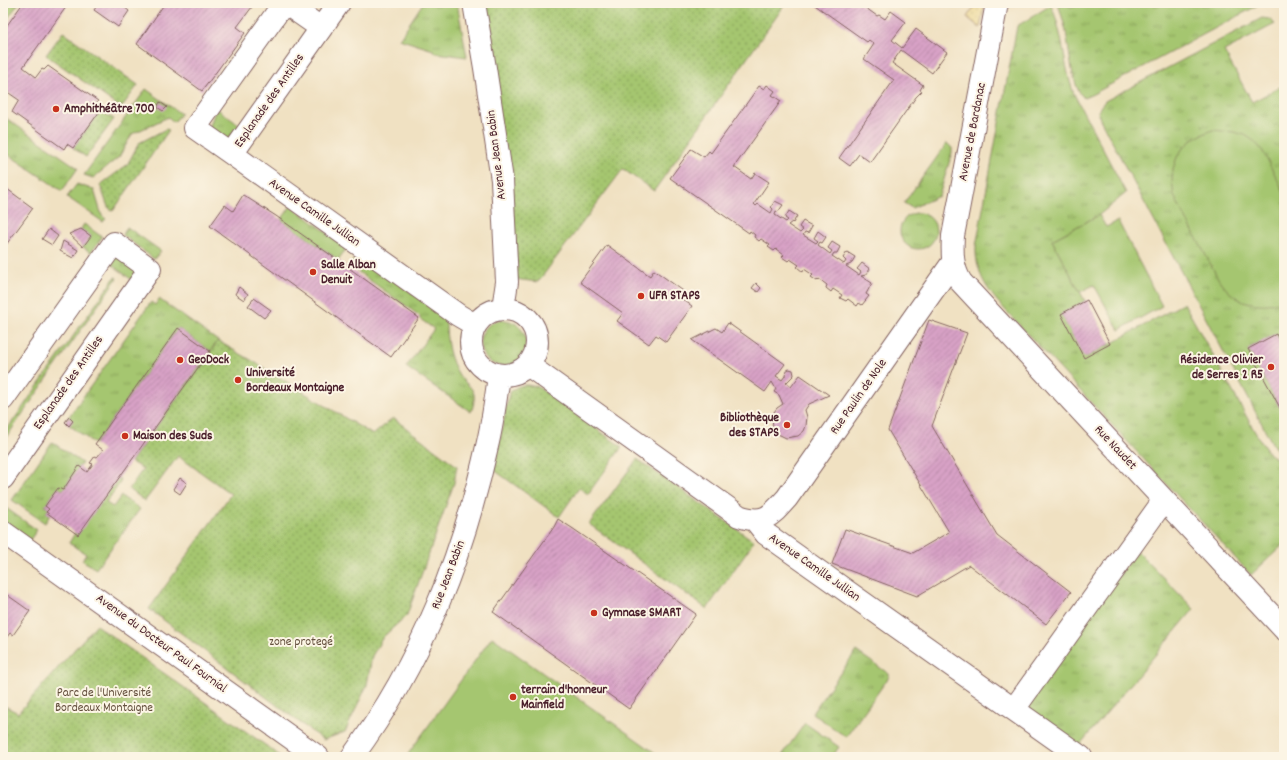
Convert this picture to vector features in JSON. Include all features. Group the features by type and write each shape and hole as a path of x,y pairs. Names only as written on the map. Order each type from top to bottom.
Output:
{"street":[{"path":"285,3 321,28"},
{"name":"Esplanade des Antilles","path":"285,3 195,128 232,154 339,3"},
{"name":"Avenue Jean Babin","path":"474,3 502,180 507,282 503,308"},
{"name":"Avenue de Bardanac","path":"953,262 953,236 997,3"},
{"name":"Avenue Camille Jullian","path":"232,154 458,315 475,325"},
{"name":"Esplanade des Antilles","path":"3,399 114,243 150,269 3,478"},
{"name":"Rue Naudet","path":"953,262 956,274 961,282 1284,629"},
{"name":"Rue Paulin de Nole","path":"755,520 765,518 776,510 787,498 953,262"},
{"path":"503,308 522,314 529,320 535,329 537,348 534,357 520,372 499,376 480,366 473,357 470,341 475,325 482,316 492,310 503,308"},
{"path":"528,365 739,516 755,520"},
{"name":"Rue Jean Babin","path":"352,757 391,698 430,623 447,584 461,544 484,459 499,376"},
{"path":"1014,710 1164,500"},
{"name":"Avenue Camille Jullian","path":"755,520 766,534 1081,757"},
{"name":"Avenue du Docteur Paul Fournial","path":"3,532 318,757"}],"green space":[{"path":"3,3 19,3 3,25"},
{"path":"423,3 457,3 467,57 436,53 433,50 399,39"},
{"path":"478,3 786,3 654,191 623,169 538,282 514,279"},
{"path":"1058,3 1067,3 1070,7 1081,3 1260,3 1084,98 1076,85 1073,75 1065,27"},
{"path":"1051,5 1059,27 1070,83 1074,94 1126,193 1099,215 1052,240 1085,301 1061,314 1085,358 1184,303 1255,432 1269,454 1284,463 1284,544 1251,575 998,302 981,276 977,262 976,246 1017,26"},
{"path":"1262,18 1269,19 1275,24 1224,51 1252,102 1284,85 1284,349 1275,334 1248,349 1284,415 1284,454 1275,448 1272,443 1100,119 1099,114 1100,107 1105,101"},
{"path":"63,32 138,85 121,108 46,55"},
{"path":"146,89 181,114 174,122 168,117 132,134 119,157 93,178 84,175"},
{"path":"216,108 246,130 229,143 209,129"},
{"path":"100,111 114,119 86,157 73,148"},
{"path":"3,116 78,168 62,191 3,151"},
{"path":"166,129 169,130 113,211 108,207 100,185 127,165 139,143"},
{"path":"1212,130 1234,132 1245,135 1254,141 1262,150 1284,192 1284,299 1279,302 1254,304 1237,298 1227,290 1219,280 1174,196 1172,180 1173,169 1177,157 1183,148 1193,139"},
{"path":"947,143 952,148 952,153 939,196 912,208 904,203"},
{"path":"77,184 94,190 102,216 106,219 103,222 67,197"},
{"path":"291,206 347,247 338,260 281,220"},
{"path":"918,213 928,216 933,221 936,231 933,241 928,246 918,249 908,246 903,241 900,231 903,221 908,216"},
{"path":"1099,215 1106,227 1118,221 1162,306 1119,330 1094,285 1080,292 1052,240"},
{"path":"84,224 102,237 91,253 83,247 90,236 81,229"},
{"path":"127,227 161,251 154,259 123,235"},
{"path":"358,254 448,319 446,322 447,336 453,362 459,375 474,394 474,403 471,412 406,367 434,329 420,319 420,316 350,266"},
{"path":"113,255 136,266 137,284 106,260"},
{"path":"115,277 117,278 3,442 3,435"},
{"path":"159,299 218,341 210,351 178,328 95,444 65,422 151,302 155,305"},
{"path":"508,320 520,326 525,334 525,352 520,360 512,365 498,366 486,360 481,352 480,338 486,326 494,321"},
{"name":"zone protegé","path":"218,341 373,435 393,418 457,466 454,483 407,615 383,637 372,656 367,685 345,732 323,740 149,609 231,494 178,456 145,501 129,489 143,469 131,462"},
{"path":"525,385 536,386 622,447 588,494 579,488 559,517 494,470 505,409 510,392 514,388"},
{"path":"52,442 82,463 63,490 58,488 45,506 49,509 46,512 50,515 45,523 12,500"},
{"path":"637,459 754,541 707,609 589,524"},
{"path":"119,478 121,481 106,503 113,507 121,496 140,509 96,569 82,560 86,554 69,543 75,533"},
{"path":"6,508 37,530 29,541 3,522 3,512"},
{"path":"1137,551 1194,609 1077,748 1022,705"},
{"name":"Parc de l'Université Bordeaux Montaigne","path":"96,625 281,757 3,757 3,705 18,713"},
{"name":"terrain d'honneur Mainfield","path":"492,637 661,757 406,757"},
{"path":"856,651 889,674 889,677 846,737 812,713"},
{"path":"805,723 839,747 832,757 781,757"}],"sand":[{"path":"985,3 980,28 967,17 974,7 969,4"}],"building":[{"name":"Amphithéâtre 700","path":"23,3 69,3 23,67 36,77 42,69 44,70 48,66 98,101 95,106 100,111 73,148 67,144 64,149 12,112 19,100 6,91 3,95 3,31"},
{"path":"99,3 119,3 129,11 118,27 94,10"},
{"path":"165,3 255,3 237,27 245,33 202,91 137,44"},
{"path":"812,3 859,3 877,16 879,15 885,19 891,11 906,22 892,40 902,48 916,29 947,52 932,73 901,50 892,63 923,85 920,90 922,91 916,97 870,162 859,154 850,166 839,158 894,80 864,59 874,44 869,40 867,42"},
{"path":"767,85 775,91 772,95 781,101 734,167 751,179 755,173 769,182 754,204 756,206 758,204 771,213 773,209 771,207 775,201 783,205 778,212 776,211 775,215 786,222 788,220 785,218 789,211 797,216 793,223 792,222 788,225 800,233 803,230 799,227 803,221 812,226 808,233 805,232 803,235 816,243 818,241 814,238 818,231 826,237 822,243 820,242 818,245 830,254 832,251 828,248 832,242 840,247 837,253 834,253 832,256 844,264 846,261 843,258 847,252 855,257 851,264 846,266 859,275 861,272 857,269 862,263 870,269 866,275 861,276 872,283 866,294 869,296 862,305 859,303 857,306 848,299 846,301 840,298 842,295 833,289 831,292 826,288 827,285 819,279 817,281 811,277 813,275 804,269 803,272 797,267 799,265 790,259 788,261 782,257 784,255 776,249 774,251 768,247 770,245 761,239 759,241 750,231 749,233 670,178 691,149 704,157 709,151 711,153 759,86 764,89"},
{"path":"160,102 167,107 163,111 157,107"},
{"path":"3,186 33,208 3,249"},
{"path":"243,195 276,216 419,318 391,357 210,226 225,205 233,211"},
{"path":"49,229 58,236 52,245 42,239"},
{"path":"81,229 91,236 83,247 69,234"},
{"path":"63,241 78,250 73,258 60,251"},
{"name":"UFR STAPS","path":"607,245 650,276 654,270 686,293 682,299 692,306 666,342 656,335 649,344 617,321 623,313 580,282"},
{"path":"756,283 761,288 758,292 752,288"},
{"path":"239,287 248,294 244,300 235,294"},
{"path":"254,298 271,310 264,318 248,306"},
{"path":"1087,300 1110,344 1084,358 1061,314"},
{"path":"929,320 967,333 932,426 997,535 1071,592 1046,624 969,565 917,596 832,564 845,529 913,553 949,532 888,430"},
{"name":"UFR STAPS","path":"728,323 785,364 776,376 782,380 786,371 789,369 793,370 794,375 786,383 791,387 800,375 829,395 809,404 805,410 807,417 806,426 804,431 798,436 786,438 778,434 773,428 772,417 774,412 783,404 779,395 774,392 776,389 772,382 765,392 692,340 716,328 722,332"},
{"name":"Maison des Suds","path":"178,328 210,351 78,535 46,512 49,509 45,506 58,488 63,490 79,466 87,472 93,464 90,463 95,456 97,457 103,450 95,444"},
{"name":"Résidence Olivier de Serres 2 R5","path":"1276,334 1284,349 1284,415 1248,349"},
{"path":"69,417 73,421 69,426 65,422"},
{"path":"180,478 187,483 180,494 173,489"},
{"name":"Gymnase SMART","path":"558,519 696,614 629,709 493,612 554,527"},
{"path":"3,592 30,611 13,635 10,633 3,642"}],"place":[{"name":"Amphithéâtre 700","path":"56,109"},
{"name":"Salle Alban Denuit","path":"313,272"},
{"name":"UFR STAPS","path":"641,296"},
{"name":"GeoDock","path":"180,360"},
{"name":"Résidence Olivier de Serres 2 R5","path":"1271,367"},
{"name":"Université Bordeaux Montaigne","path":"238,380"},
{"name":"Bibliothèque des STAPS","path":"787,425"},
{"name":"Maison des Suds","path":"125,436"},
{"name":"Gymnase SMART","path":"594,613"},
{"name":"terrain d'honneur Mainfield","path":"513,697"}]}
